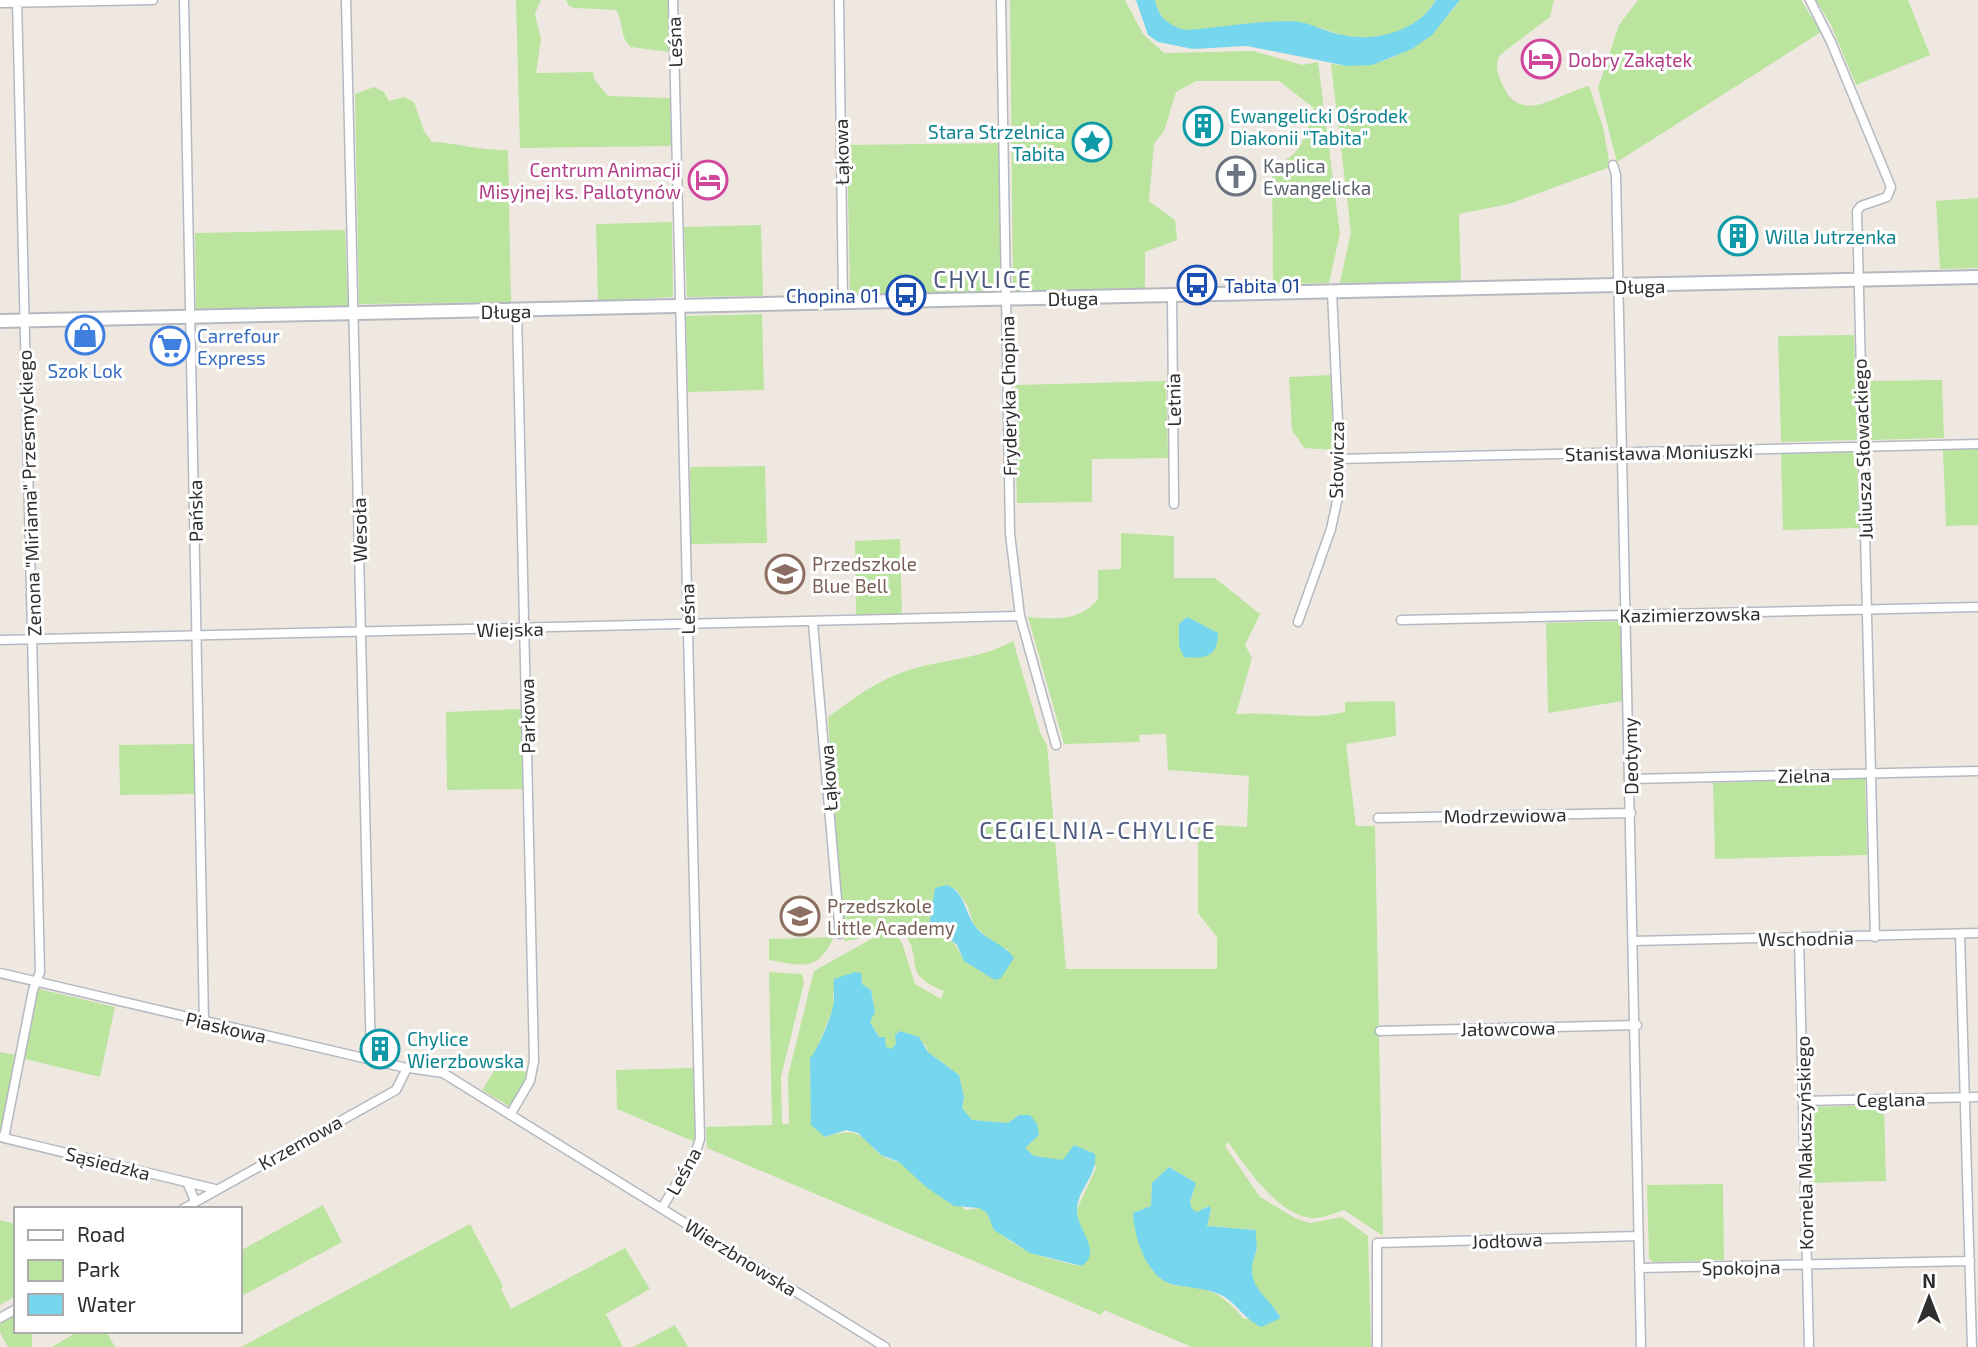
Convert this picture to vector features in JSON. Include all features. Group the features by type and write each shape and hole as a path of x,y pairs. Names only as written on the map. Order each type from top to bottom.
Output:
{"street":[{"path":"0,3 153,0"},
{"name":"Pańska","path":"184,0 189,317 199,637 204,1022"},
{"name":"Wesoła","path":"346,0 371,1060"},
{"name":"Leśna","path":"662,1208 696,1151 700,1139 673,0"},
{"name":"Łąkowa","path":"839,0 844,303"},
{"name":"Fryderyka Chopina","path":"1001,0 1010,534 1020,616 1056,745"},
{"name":"Juliusza Słowackiego","path":"1810,0 1832,42 1891,187 1887,197 1861,206 1857,211 1875,937"},
{"name":"Zenona \"Miriama\" Przesmyckiego","path":"2,1138 33,990 38,982 40,958 17,1"},
{"name":"Deotymy","path":"1613,165 1624,453 1637,1025 1641,1347"},
{"name":"Długa","path":"0,321 1978,277"},
{"name":"Słowicza","path":"1298,622 1331,528 1338,497 1339,459 1332,292"},
{"name":"Letnia","path":"1172,296 1174,504"},
{"name":"Parkowa","path":"510,1115 530,1081 534,1061 517,311"},
{"name":"Stanisława Moniuszki","path":"1339,459 1978,444"},
{"name":"Kazimierzowska","path":"1401,620 1978,607"},
{"name":"Wiejska","path":"0,640 813,623 1020,616"},
{"name":"Łąkowa","path":"813,623 840,934"},
{"name":"Zielna","path":"1630,779 1978,771"},
{"name":"Modrzewiowa","path":"1378,818 1631,813"},
{"name":"Wschodnia","path":"1634,941 1978,933"},
{"path":"1960,934 1972,1347"},
{"name":"Kornela Makuszyńskiego","path":"1799,938 1809,1347"},
{"name":"Piaskowa","path":"0,973 371,1060 443,1073 453,1079"},
{"name":"Jałowcowa","path":"1380,1031 1637,1025"},
{"name":"Krzemowa","path":"186,1207 396,1090 407,1068"},
{"name":"Wierzbnowska","path":"453,1079 885,1347"},
{"name":"Ceglana","path":"1804,1101 1978,1097"},
{"name":"Sąsiedzka","path":"2,1138 215,1189"},
{"path":"187,1182 195,1201"},
{"name":"Jodłowa","path":"1377,1347 1377,1243 1638,1236"},
{"name":"Spokojna","path":"1639,1268 1970,1261"}],"green space":[{"path":"516,0 541,0 535,14 541,39 536,73 593,72 594,79 608,96 670,98 671,146 520,148"},
{"path":"566,0 668,0 669,52 631,47 625,39 616,10 575,8 569,6"},
{"path":"1010,0 1125,0 1143,34 1164,53 1253,51 1303,65 1318,62 1340,233 1329,283 1273,284 1272,166 1297,151 1314,108 1279,81 1196,81 1176,92 1164,131 1154,144 1149,201 1175,220 1177,240 1145,252 1145,288 1013,291"},
{"path":"1155,0 1436,0 1421,17 1402,30 1379,37 1357,39 1316,27 1276,23 1202,31 1182,30 1171,26 1164,19"},
{"path":"1460,0 1554,0 1550,17 1500,55 1497,63 1498,74 1511,98 1520,104 1531,106 1589,86 1603,127 1610,167 1509,204 1459,214 1461,281 1340,283 1351,232 1331,64 1371,64 1405,52 1434,30"},
{"path":"1638,0 1801,0 1821,32 1617,162 1598,88 1619,25"},
{"path":"1816,0 1908,0 1930,55 1856,85 1831,25"},
{"path":"374,87 384,92 389,101 404,97 414,102 424,131 432,142 508,150 511,302 359,304 355,94"},
{"path":"999,143 1001,282 992,292 850,294 847,145"},
{"path":"1978,198 1978,268 1940,269 1936,201"},
{"path":"672,222 673,297 598,301 596,224"},
{"path":"761,225 763,296 687,297 684,227"},
{"path":"345,230 348,306 196,309 195,233"},
{"path":"762,314 764,390 688,392 686,316"},
{"path":"1854,335 1857,440 1781,442 1778,336"},
{"path":"1331,375 1333,450 1304,448 1292,430 1289,377"},
{"path":"1942,380 1944,438 1869,440 1867,381"},
{"path":"1166,381 1168,458 1092,459 1092,502 1017,503 1014,385"},
{"path":"1978,449 1978,525 1946,526 1943,450"},
{"path":"1857,452 1859,528 1783,530 1781,454"},
{"path":"765,466 767,543 691,544 690,467"},
{"path":"1121,533 1174,536 1174,578 1215,578 1260,614 1245,645 1252,658 1236,714 1331,715 1345,712 1345,702 1395,701 1396,736 1346,744 1356,826 1375,826 1383,1236 1344,1210 1312,1218 1287,1209 1264,1189 1228,1142 1225,1146 1260,1197 1295,1218 1310,1223 1342,1217 1368,1236 1371,1347 1192,1347 1104,1310 1101,1315 707,1148 706,1127 772,1125 769,972 802,974 804,983 781,1077 782,1124 789,1124 788,1076 814,971 882,933 895,933 902,943 915,984 941,999 944,991 930,985 917,972 910,944 904,932 894,922 858,939 844,941 843,935 828,717 870,688 912,669 1000,648 1013,641 1040,732 1047,745 1066,969 1217,969 1217,937 1198,913 1198,824 1247,827 1249,776 1168,770 1166,734 1139,735 1140,742 1064,744 1028,617 1057,618 1083,612 1098,599 1098,570 1121,569","holes":["955,888 967,905 974,925 993,943 1009,950 970,965 964,959 949,938","862,978 862,984 871,990 873,999 874,1010 870,1022 886,1047 892,1050 896,1043 926,1045 928,1052 959,1075 964,1097 962,1108 972,1120 1008,1123 1019,1115 1028,1143 1025,1148 1033,1156 1097,1166 1077,1209 1082,1266 1041,1256 1013,1243 993,1225 987,1213 979,1208 966,1210 899,1162 887,1159 861,1136 841,1133 825,1137 811,1105 810,1066 834,1006 833,993","1169,1167 1196,1183 1190,1202 1192,1209 1197,1212 1209,1206 1211,1209 1207,1226 1256,1230 1251,1262 1252,1281 1281,1318 1244,1319 1220,1296 1212,1292 1171,1285 1133,1213 1151,1206 1152,1183"]},
{"path":"900,539 902,615 856,616 855,541"},
{"path":"1621,621 1623,701 1548,713 1546,623"},
{"path":"521,709 523,789 447,790 446,712"},
{"path":"195,744 196,794 120,795 119,745"},
{"path":"1865,778 1867,855 1715,859 1713,783"},
{"path":"834,937 822,956 808,964 769,960 769,939"},
{"path":"31,987 115,1007 100,1077 25,1059 9,1133 0,1129 0,1052 15,1055"},
{"path":"501,1060 529,1074 509,1106 482,1090"},
{"path":"693,1068 695,1142 617,1109 616,1070"},
{"path":"1884,1105 1886,1181 1810,1183 1808,1107"},
{"path":"1723,1184 1724,1260 1653,1262 1649,1258 1647,1185"},
{"path":"323,1205 342,1242 242,1296 242,1250"},
{"path":"0,1220 14,1224 14,1297 0,1305"},
{"path":"470,1224 503,1286 501,1289 511,1309 625,1248 650,1289 606,1314 623,1347 241,1347"},
{"path":"14,1316 14,1333 32,1333 32,1347 8,1347 0,1332 0,1324"},
{"path":"675,1325 688,1347 633,1347"},
{"path":"76,1333 107,1333 115,1347 52,1347"}],"water":[{"path":"1136,0 1155,0 1165,20 1184,30 1297,21 1337,34 1365,37 1406,28 1428,11 1436,0 1460,0 1432,35 1412,49 1372,65 1347,66 1247,46 1193,49 1158,42 1148,35"},
{"path":"1187,617 1218,633 1216,647 1209,655 1184,657 1179,646 1179,624"},
{"path":"947,885 958,893 979,931 1006,949 1014,958 1001,978 995,980 964,961 957,945 949,938 930,937 928,931 935,888"},
{"path":"855,972 861,973 862,984 871,990 875,1012 870,1022 879,1037 885,1037 886,1047 892,1049 896,1043 895,1035 900,1031 919,1037 928,1052 959,1075 964,1097 962,1108 972,1120 1008,1123 1019,1115 1030,1115 1037,1124 1039,1135 1025,1148 1034,1156 1063,1160 1074,1145 1095,1154 1093,1169 1080,1196 1077,1211 1090,1247 1088,1260 1082,1266 1030,1253 994,1230 987,1213 979,1208 954,1206 926,1187 899,1162 881,1155 858,1133 846,1130 825,1137 811,1125 810,1058 820,1042 832,1012 834,979"},
{"path":"1169,1167 1196,1183 1190,1202 1192,1209 1197,1212 1209,1206 1211,1209 1207,1226 1256,1230 1257,1250 1252,1272 1254,1280 1281,1318 1261,1327 1223,1296 1165,1281 1150,1266 1139,1245 1133,1213 1151,1206 1152,1183"}],"place":[{"name":"Dobry Zakątek","path":"1541,59"},
{"name":"Ewangelicki Ośrodek Diakonii \"Tabita\"","path":"1203,126"},
{"name":"Stara Strzelnica Tabita","path":"1092,142"},
{"name":"Kaplica Ewangelicka","path":"1236,176"},
{"name":"Centrum Animacji Misyjnej ks. Pallotynów","path":"708,180"},
{"name":"Willa Jutrzenka","path":"1738,236"},
{"name":"Tabita 01","path":"1197,285"},
{"name":"Chopina 01","path":"906,295"},
{"name":"Szok Lok","path":"85,335"},
{"name":"Carrefour Express","path":"170,346"},
{"name":"Przedszkole Blue Bell","path":"785,574"},
{"name":"Przedszkole Little Academy","path":"800,916"},
{"name":"Chylice Wierzbowska","path":"380,1049"}],"district":[{"name":"CHYLICE","path":"983,279"},
{"name":"CEGIELNIA-CHYLICE","path":"1098,830"}]}
